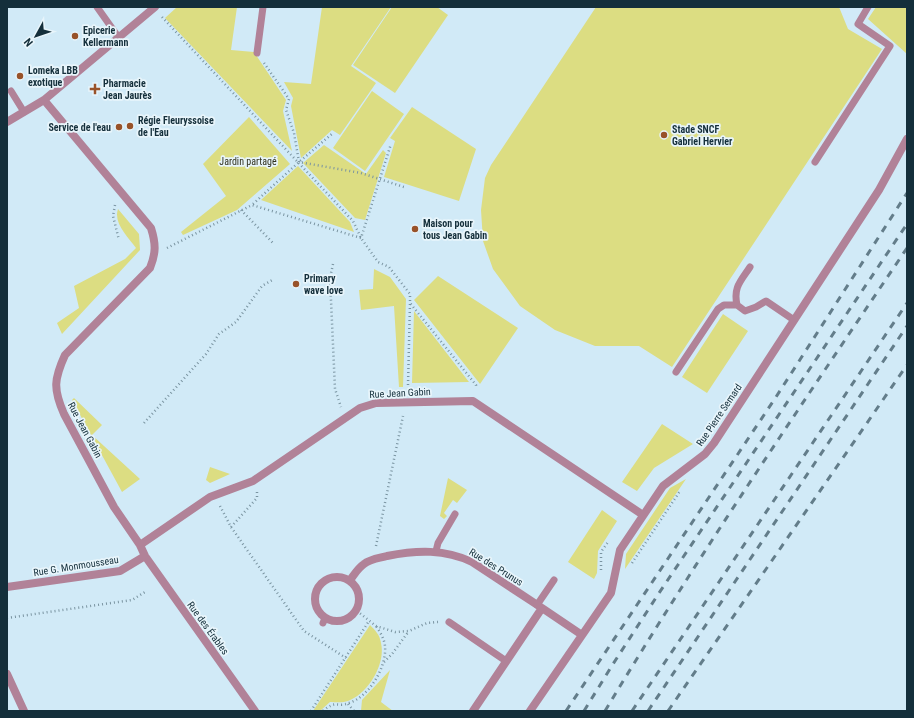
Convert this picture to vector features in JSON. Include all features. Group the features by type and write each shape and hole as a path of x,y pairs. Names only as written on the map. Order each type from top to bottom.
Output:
{"street":[{"path":"7,122 44,100 155,7"},
{"name":"Rue Jean Gabin","path":"44,100 151,228 155,241 154,258 150,268 65,355 56,379 58,399 64,414 114,507 140,545 144,556"},
{"name":"Rue Pierre Semard","path":"530,711 611,593 620,550 643,515 663,486 705,454 714,443 879,190 907,139"},
{"name":"Rue Jean Gabin","path":"140,545 210,497 253,481 360,408 376,403 473,401 643,515"},
{"name":"Rue des Prunus","path":"350,580 363,565 376,558 406,552 436,551 462,557 472,562 582,635"},
{"name":"Rue G. Monmousseau","path":"7,587 120,570 144,556"},
{"name":"Rue des Érables","path":"144,556 255,711"},
{"path":"334,577 342,577 350,580 358,591 360,598 360,604 357,611 347,620 340,622 324,621 316,606 315,598 321,584 327,579 334,577"},
{"path":"473,711 506,662 539,606"},
{"path":"7,674 24,711"}],"lane":[{"path":"97,7 119,38"},
{"path":"257,53 263,7"},
{"path":"815,162 890,46 858,24 868,7"},
{"path":"11,91 24,112"},
{"path":"737,305 735,297 736,289 750,267"},
{"path":"676,372 718,309 724,305 737,305 745,311 766,301 794,320"},
{"path":"436,551 438,543 455,514"},
{"path":"539,606 554,580"},
{"path":"449,622 506,662"}],"path":[{"path":"162,16 353,221 361,238 378,262 389,268 410,294 408,385"},
{"path":"257,53 289,99 286,110 294,133 299,162"},
{"path":"155,248 163,250 252,205 332,133"},
{"path":"361,238 392,144"},
{"path":"299,162 361,173 404,187"},
{"path":"119,240 113,216 120,190"},
{"path":"252,205 361,238"},
{"path":"241,210 273,244"},
{"path":"333,264 330,278 335,389 343,413"},
{"path":"144,423 206,354 219,334 236,322 262,286 274,279"},
{"path":"410,303 476,385 476,391"},
{"path":"374,550 380,532 401,420 405,410"},
{"path":"230,527 257,498 257,486"},
{"path":"629,566 683,487"},
{"path":"217,500 230,527 304,631 346,658"},
{"path":"7,618 132,600 145,592"},
{"path":"357,611 376,626 395,632 409,631 427,623 449,622"},
{"path":"311,711 369,621"},
{"path":"323,711 331,704 348,704 359,698 371,687 385,657 385,647 381,634 376,626"},
{"path":"382,664 392,654 409,631"},
{"path":"348,704 354,711"}],"green space":[{"path":"177,7 237,7 231,50 254,52 286,100 283,111 292,151 165,18"},
{"path":"322,7 391,7 351,66 376,83 340,135 332,130 301,158 291,106 293,98 284,82 311,84"},
{"path":"392,7 437,7 448,15 395,93 353,65"},
{"path":"596,7 839,7 848,29 882,49 672,367 639,346 595,346 555,330 520,306 493,269 483,241 481,210 485,178 491,165"},
{"path":"876,7 907,7 907,54 868,19"},
{"path":"372,91 404,114 365,171 333,148"},
{"path":"412,107 476,149 459,201 384,177 395,141 390,138"},
{"name":"Jardin partagé","path":"249,117 290,164 237,210 183,235 181,232 226,196 203,164"},
{"path":"324,145 366,174 383,150 386,153 365,220 355,218 303,163"},
{"path":"298,166 350,222 354,232 261,200"},
{"path":"118,209 139,234 140,250 62,334 57,323 79,308 74,286 125,259 136,248 119,225 117,214"},
{"path":"374,269 390,277 406,299 403,387 399,387 394,306 361,310 359,290 373,289"},
{"path":"438,276 518,328 480,384 414,300"},
{"path":"414,311 469,382 412,383"},
{"path":"723,314 748,331 707,393 682,377"},
{"path":"74,398 102,425 92,435 140,479 122,492 72,400"},
{"path":"662,424 693,444 654,468 637,491 622,482"},
{"path":"210,467 230,474 210,483 206,480"},
{"path":"448,478 467,490 457,503 453,500 444,513 447,516 444,519 440,516"},
{"path":"686,479 625,569 626,554 670,488"},
{"path":"602,510 617,521 598,551 597,573 594,579 568,562"},
{"path":"370,625 380,638 382,651 378,669 369,685 362,692 346,702 330,702 320,711 313,711"},
{"path":"390,670 381,702 393,711 361,711 362,700"}],"railway":[{"path":"566,711 776,397 907,193"},
{"path":"584,711 659,593 907,224"},
{"path":"605,711 715,535 907,248"},
{"path":"632,711 907,303"},
{"path":"648,711 907,326"},
{"path":"668,711 907,365"}],"place":[{"name":"Epicerie Kellermann","path":"75,36"},
{"name":"Lomeka LBB exotique","path":"20,76"},
{"name":"Pharmacie Jean Jaurès","path":"95,89"},
{"name":"Régie Fleuryssoise de l'Eau","path":"130,126"},
{"name":"Service de l'eau","path":"119,127"},
{"name":"Stade SNCF Gabriel Hervier","path":"664,135"},
{"name":"Maison pour tous Jean Gabin","path":"415,229"},
{"name":"Primary wave love","path":"296,284"}]}
